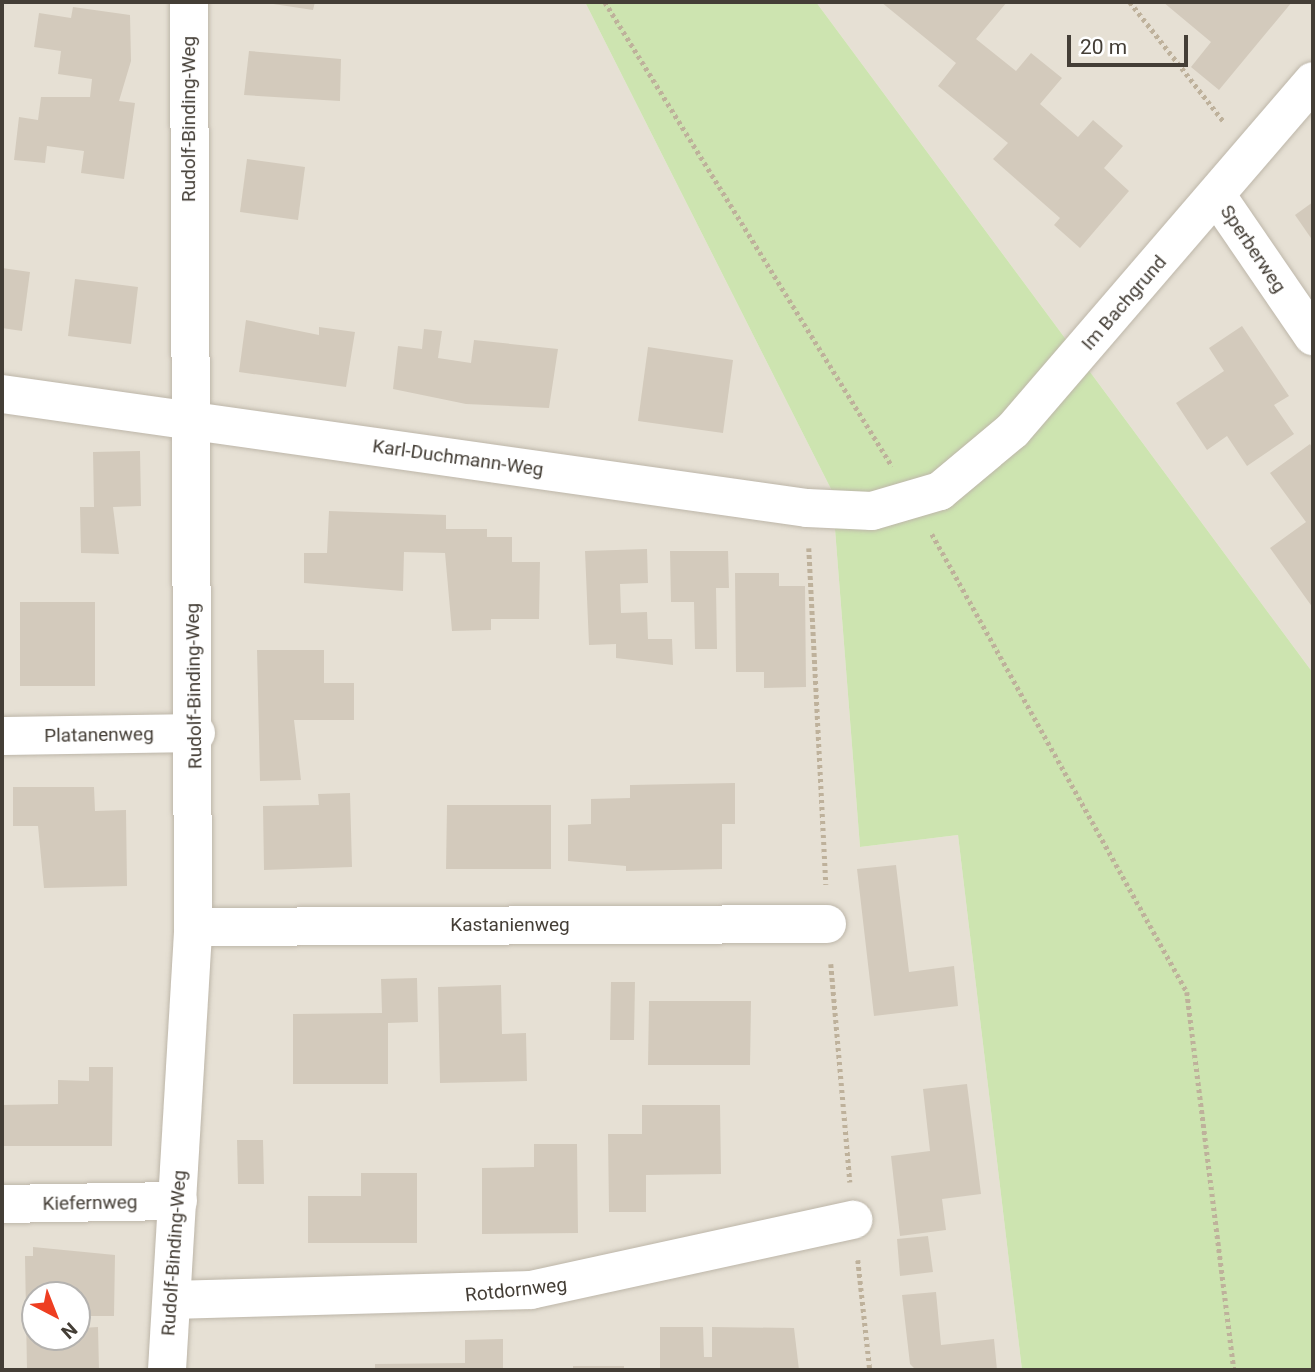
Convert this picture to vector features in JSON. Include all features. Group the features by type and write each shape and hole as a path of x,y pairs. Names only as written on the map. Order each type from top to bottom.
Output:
{"street":[{"name":"Rudolf-Binding-Weg","path":"167,1370 193,927 196,733 189,419 190,2"},
{"name":"Im Bachgrund","path":"913,501 940,491 1013,430 1217,196 1313,81"},
{"name":"Sperberweg","path":"1217,196 1313,336"},
{"name":"Karl-Duchmann-Weg","path":"2,394 831,511 872,511 913,501"},
{"name":"Platanenweg","path":"2,736 196,733"},
{"name":"Kastanienweg","path":"193,927 827,924"},
{"name":"Kiefernweg","path":"2,1204 178,1201"},
{"name":"Rotdornweg","path":"172,1300 531,1290 853,1220"}],"path":[{"path":"604,2 913,501 1187,992 1234,1370"},
{"path":"1130,2 1251,156"}],"shaded area":[{"path":"2,2 585,2 832,491 860,847 958,835 1022,1370 2,1370"},
{"path":"816,2 1313,2 1313,673"}],"green space":[{"path":"585,2 816,2 1313,673 1313,1370 1022,1370 958,835 860,847 832,491"}],"building":[{"path":"260,2 315,2 313,10"},
{"path":"881,2 1007,2 976,39 1016,71 1031,53 1062,78 1040,104 1078,137 1093,120 1123,146 1104,168 1129,191 1080,248 1054,225 1060,218 993,159 1008,143 938,86 956,63"},
{"path":"1163,2 1292,2 1219,90 1191,67 1211,42"},
{"path":"73,7 130,15 131,61 119,101 135,103 124,179 81,173 84,151 47,146 45,163 14,160 19,117 38,120 41,97 90,97 92,79 58,74 61,51 34,47 39,13 71,18"},
{"path":"249,51 341,59 340,101 244,95"},
{"path":"247,159 305,167 298,220 240,212"},
{"path":"1313,202 1313,241 1295,215"},
{"path":"2,268 30,272 22,331 2,328"},
{"path":"75,279 138,287 131,344 68,336"},
{"path":"246,320 319,335 319,327 355,332 346,387 239,372"},
{"path":"1242,326 1289,396 1274,405 1294,434 1247,466 1227,436 1207,450 1176,403 1224,371 1209,348"},
{"path":"424,329 442,331 438,358 471,363 474,340 558,349 549,408 466,404 393,389 398,346 422,349"},
{"path":"648,347 733,360 723,433 638,421"},
{"path":"1310,444 1313,449 1313,608 1270,548 1306,522 1270,473"},
{"path":"140,451 141,506 113,507 119,554 81,553 80,507 94,507 93,452"},
{"path":"329,511 446,515 446,529 487,529 487,537 512,537 512,562 540,562 539,619 491,619 491,630 452,631 445,553 404,552 403,591 304,583 304,553 327,553"},
{"path":"647,549 648,583 620,584 621,613 647,612 648,639 672,639 673,665 616,658 616,644 589,645 585,551"},
{"path":"670,551 728,551 729,588 716,588 717,649 695,649 694,602 671,602"},
{"path":"735,573 779,573 779,586 805,586 806,687 764,688 764,672 736,672"},
{"path":"20,602 95,602 95,686 20,686"},
{"path":"257,650 324,650 324,683 354,683 354,720 294,720 301,780 260,781"},
{"path":"735,783 735,824 722,824 722,869 626,871 626,866 568,861 568,825 591,824 591,799 630,798 630,785"},
{"path":"13,787 94,787 95,811 126,810 127,886 44,888 38,826 13,826"},
{"path":"350,793 352,867 264,870 263,806 319,805 318,794"},
{"path":"447,805 551,805 551,869 446,869"},
{"path":"896,865 909,972 954,966 958,1006 874,1016 857,869"},
{"path":"417,978 418,1022 388,1023 388,1084 293,1084 293,1014 382,1013 381,979"},
{"path":"611,982 635,982 634,1040 610,1040"},
{"path":"501,985 502,1034 526,1033 527,1081 440,1083 438,987"},
{"path":"649,1001 751,1001 750,1065 648,1065"},
{"path":"89,1067 113,1067 112,1146 2,1146 2,1105 58,1104 58,1080 89,1081"},
{"path":"967,1084 981,1194 942,1199 946,1230 900,1236 891,1156 930,1151 923,1089"},
{"path":"642,1105 720,1105 721,1174 646,1175 646,1212 609,1212 608,1134 642,1134"},
{"path":"237,1140 263,1140 264,1184 238,1184"},
{"path":"534,1144 577,1144 578,1233 482,1234 482,1168 534,1167"},
{"path":"361,1173 417,1173 417,1243 308,1243 308,1196 361,1196"},
{"path":"928,1236 933,1272 900,1276 897,1239"},
{"path":"33,1247 115,1255 114,1316 91,1316 91,1281 25,1281 25,1256 33,1256"},
{"path":"936,1292 941,1345 994,1339 997,1370 916,1370 910,1364 902,1295"},
{"path":"91,1327 98,1327 99,1370 27,1370 27,1351 91,1351"},
{"path":"660,1327 703,1327 704,1357 712,1357 712,1327 794,1328 799,1370 660,1370"},
{"path":"503,1339 503,1370 375,1370 375,1364 465,1363 465,1340"},
{"path":"573,1366 624,1366 624,1370 573,1370"}]}
